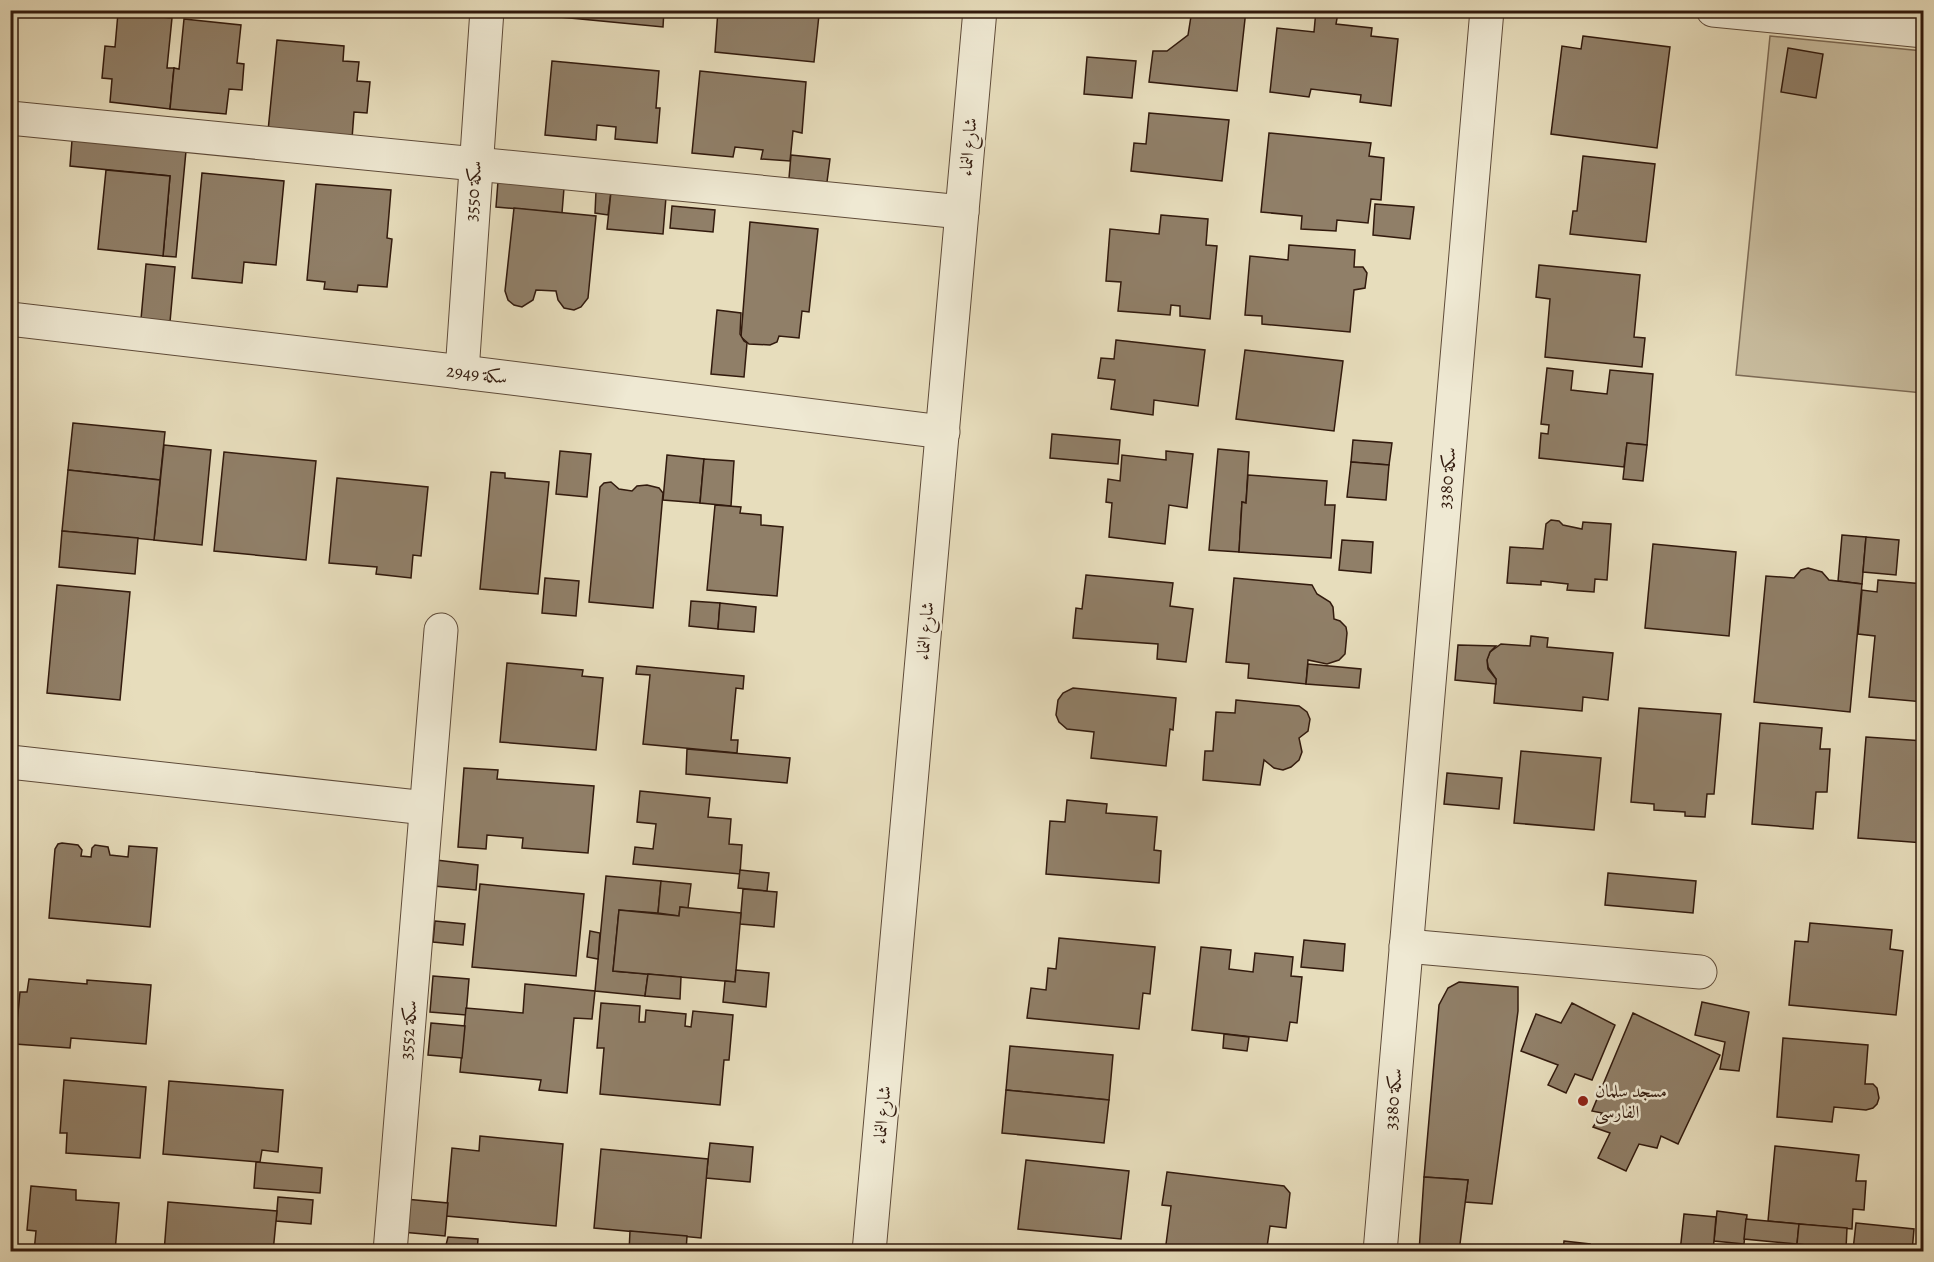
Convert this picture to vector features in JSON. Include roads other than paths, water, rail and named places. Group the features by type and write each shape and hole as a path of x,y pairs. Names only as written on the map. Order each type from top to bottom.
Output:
{"street":[{"name":"سكة 3550","path":"462,372 487,10"},
{"name":"شارع النماء","path":"869,1251 980,10"},
{"name":"سكة 3380","path":"1380,1251 1487,10"},
{"path":"1713,10 1923,31"},
{"path":"10,118 962,212"},
{"name":"سكة 2949","path":"10,319 943,432"},
{"name":"سكة 3552","path":"390,1251 441,630"},
{"path":"10,762 426,808"},
{"path":"1406,946 1700,972"}],"place":[{"name":"مسجد سلمان الفارسى","path":"1583,1101"}]}
